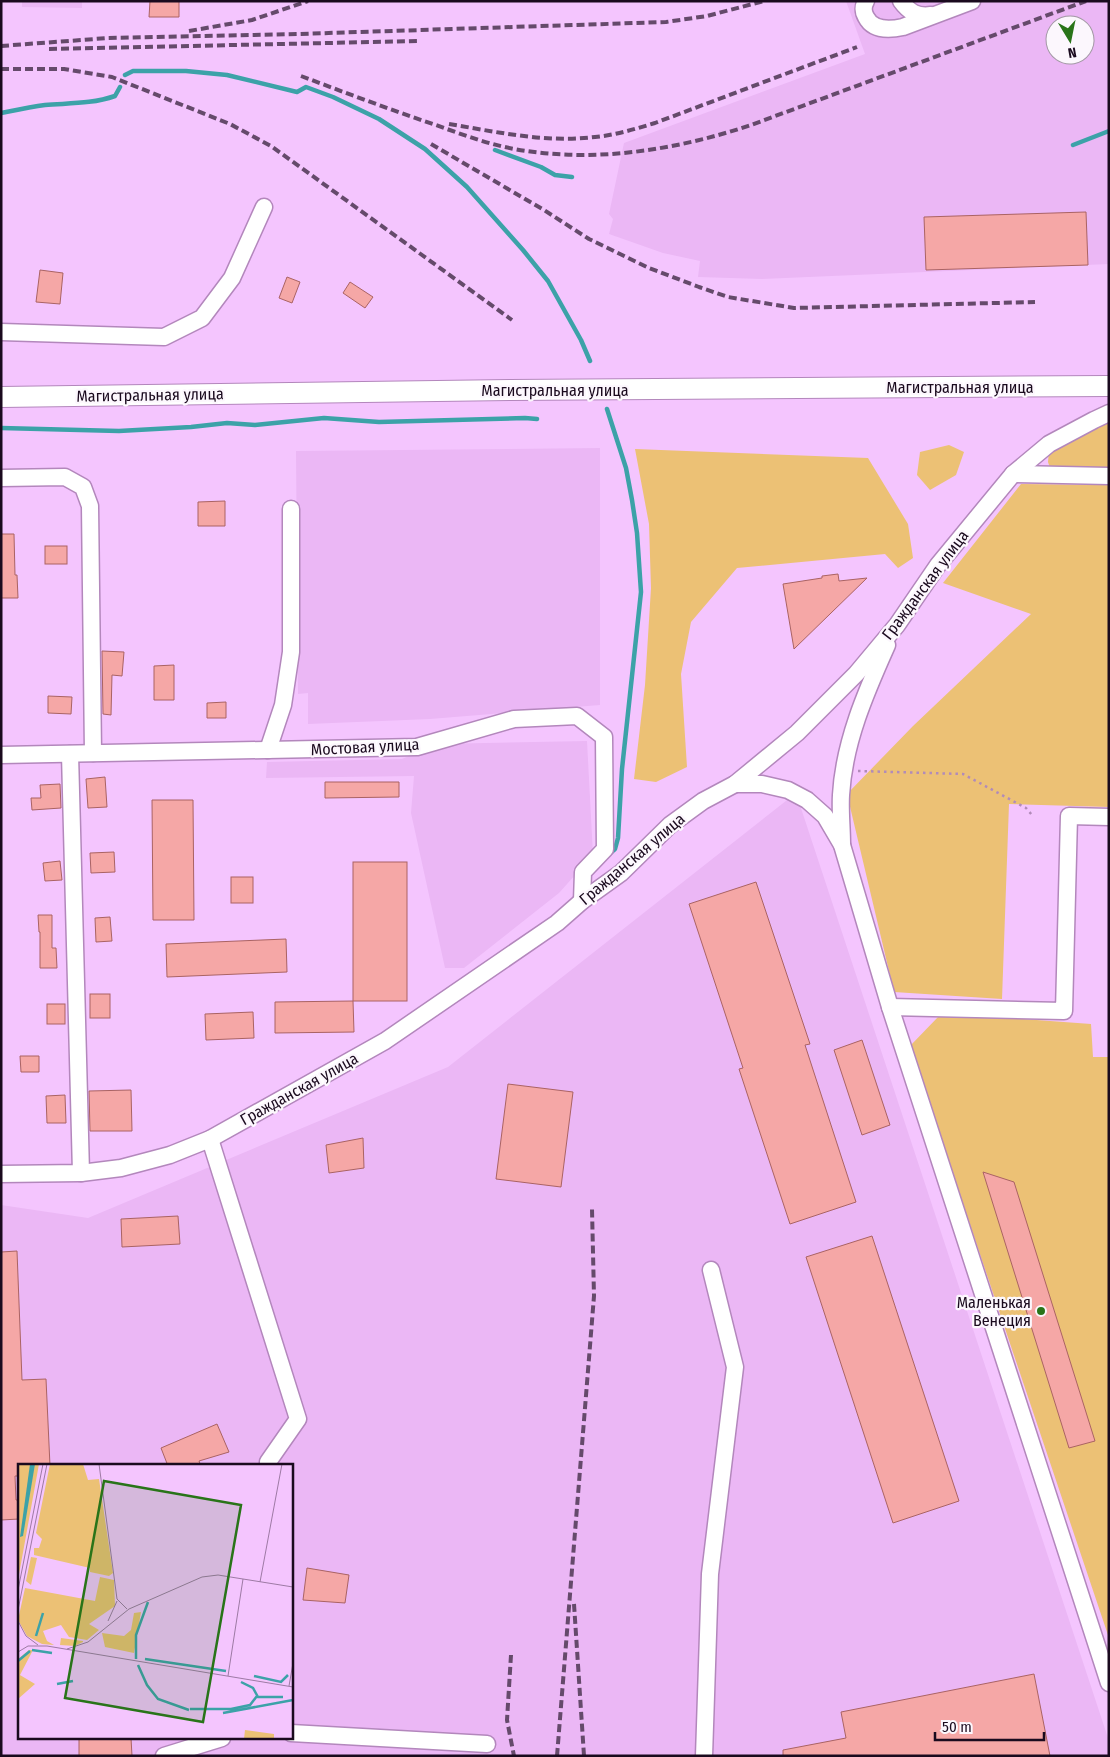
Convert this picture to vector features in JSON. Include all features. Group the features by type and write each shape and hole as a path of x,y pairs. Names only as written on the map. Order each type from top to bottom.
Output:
{"main road":[{"name":"Магистральная улица","path":"1,397 510,390 1109,386"}],"street":[{"path":"866,1 863,5 867,20 873,26 892,29 903,27 972,1"},
{"path":"901,1 914,14 924,16 936,15"},
{"path":"1,332 164,337 202,318 232,278 264,207"},
{"name":"Гражданская улица","path":"1,1174 81,1173 122,1168 170,1155 210,1139 385,1041 557,923 582,901 621,873 670,825 704,800 735,784 797,733 856,674 897,625 938,564 1013,474 1049,444 1109,414"},
{"path":"1013,474 1109,476"},
{"path":"1,478 65,477 84,487 90,506 93,753"},
{"path":"268,750 283,705 291,652 291,509"},
{"path":"842,845 841,794 849,744 866,690 897,625"},
{"name":"Мостовая улица","path":"1,755 417,747 514,719 577,716 604,737 605,848 583,872 582,901"},
{"path":"70,754 81,1173"},
{"path":"735,784 762,784 788,790 807,800 825,816 842,845 890,1007 1109,1683"},
{"path":"890,1007 1064,1011 1069,816 1109,817"},
{"path":"210,1139 298,1419 268,1464"},
{"path":"704,1756 710,1574 735,1367 711,1270"},
{"path":"292,1733 487,1744"},
{"path":"164,1756 204,1749 219,1740"}],"path":[{"path":"845,770 963,774 1026,808 1032,815"}],"shaded area":[{"path":"22,1 82,1 82,8 22,7"},
{"path":"846,1 1109,1 1109,264 762,279 698,277 700,261 663,253 609,234 613,219 609,214 624,143 865,54"},
{"path":"1109,421 1109,470 1051,471 1048,462 1049,451"},
{"path":"949,445 964,452 956,475 930,490 917,475 920,452"},
{"path":"600,448 600,705 430,719 308,724 308,693 298,694 296,451"},
{"path":"635,449 868,458 908,524 913,558 898,568 885,554 737,568 691,622 681,674 687,767 656,782 634,779 645,685 651,588 649,524"},
{"path":"1021,484 1109,485 1109,807 1009,804 1002,999 894,992 847,794 913,726 1031,614 943,583"},
{"path":"587,741 593,855 559,893 464,968 445,968 411,813 414,776 266,778 267,762 402,759 436,744"},
{"path":"796,793 1109,1741 1109,1756 1,1756 1,1205 88,1218 448,1067"},
{"path":"939,1016 1010,1018 1091,1024 1093,1057 1109,1057 1109,1638 910,1046"}],"building":[{"path":"150,1 179,1 179,17 149,17"},
{"path":"1086,212 1088,265 926,270 924,217"},
{"path":"40,270 63,273 60,304 36,302"},
{"path":"287,277 300,282 292,303 279,298"},
{"path":"350,282 373,297 365,308 343,293"},
{"path":"225,501 225,526 198,526 198,502"},
{"path":"1,534 14,534 15,575 17,575 18,598 1,598"},
{"path":"45,546 67,546 67,564 45,564"},
{"path":"838,574 839,581 867,578 794,649 783,584"},
{"path":"102,651 124,652 122,676 112,675 111,715 103,714"},
{"path":"174,665 174,700 154,700 154,666"},
{"path":"48,696 72,697 71,714 48,713"},
{"path":"226,702 226,718 207,718 207,703"},
{"path":"105,777 107,807 88,808 86,779"},
{"path":"325,782 399,782 399,797 325,798"},
{"path":"60,784 61,808 32,810 31,798 41,798 40,785"},
{"path":"152,800 193,800 194,920 153,920"},
{"path":"114,852 115,872 91,873 90,853"},
{"path":"60,861 62,880 45,881 43,863"},
{"path":"353,862 407,862 407,1001 353,1001"},
{"path":"231,877 253,877 253,903 231,903"},
{"path":"756,882 810,1044 805,1045 856,1202 790,1224 739,1069 743,1068 689,904"},
{"path":"38,915 52,915 52,948 56,948 57,968 40,968"},
{"path":"110,917 112,941 96,942 95,918"},
{"path":"286,939 287,972 167,977 166,944"},
{"path":"90,994 110,994 110,1018 90,1018"},
{"path":"353,1001 354,1032 275,1033 275,1002"},
{"path":"47,1004 65,1004 65,1024 47,1024"},
{"path":"253,1012 254,1038 206,1040 205,1014"},
{"path":"862,1040 890,1125 862,1135 834,1050"},
{"path":"20,1056 39,1056 39,1072 21,1072"},
{"path":"508,1084 573,1092 561,1187 496,1179"},
{"path":"131,1090 132,1131 90,1131 89,1091"},
{"path":"65,1095 66,1123 47,1123 46,1096"},
{"path":"363,1138 364,1168 329,1173 326,1145"},
{"name":"Маленькая Венеция","path":"983,1172 1014,1182 1095,1441 1069,1448"},
{"path":"178,1216 180,1244 122,1247 121,1219"},
{"path":"872,1236 959,1501 893,1523 806,1257"},
{"path":"17,1251 22,1380 46,1379 50,1464 18,1464 18,1476 15,1476 18,1519 1,1520 1,1252"},
{"path":"217,1424 229,1452 199,1461 200,1464 167,1464 161,1448"},
{"path":"307,1568 349,1575 345,1603 303,1600"},
{"path":"1034,1674 1050,1756 783,1756 783,1750 846,1738 841,1712"},
{"path":"79,1740 131,1740 132,1756 79,1756"}],"waterway":[{"path":"125,75 133,71 186,71 227,75 297,92 306,87 333,97 379,119 425,149 467,187 523,250 548,281 581,340 590,361"},
{"path":"1,113 45,105 98,100 115,96 120,87"},
{"path":"1073,145 1109,131"},
{"path":"495,150 541,167 555,175 572,177"},
{"path":"607,409 626,468 632,500 637,533 641,592 622,769 618,838 615,849 608,855"},
{"path":"1,428 119,431 227,423 255,425 324,418 379,422 537,419"}],"railway":[{"path":"189,31 252,20 308,1"},
{"path":"1,46 108,38 666,22 707,16 764,1"},
{"path":"301,76 481,141 504,147 555,154 612,154 668,147 751,125 1086,1"},
{"path":"49,49 420,41"},
{"path":"449,124 540,138 558,139 610,135 655,123 857,47"},
{"path":"1,69 64,69 112,77 230,124 271,146 512,320"},
{"path":"431,144 544,210 589,239 649,268 728,297 794,308 1035,302"},
{"path":"557,1756 594,1296 592,1209"},
{"path":"574,1604 584,1756"},
{"path":"511,1655 507,1720 514,1756"}],"place":[{"name":"Маленькая Венеция","path":"1041,1311"}]}
